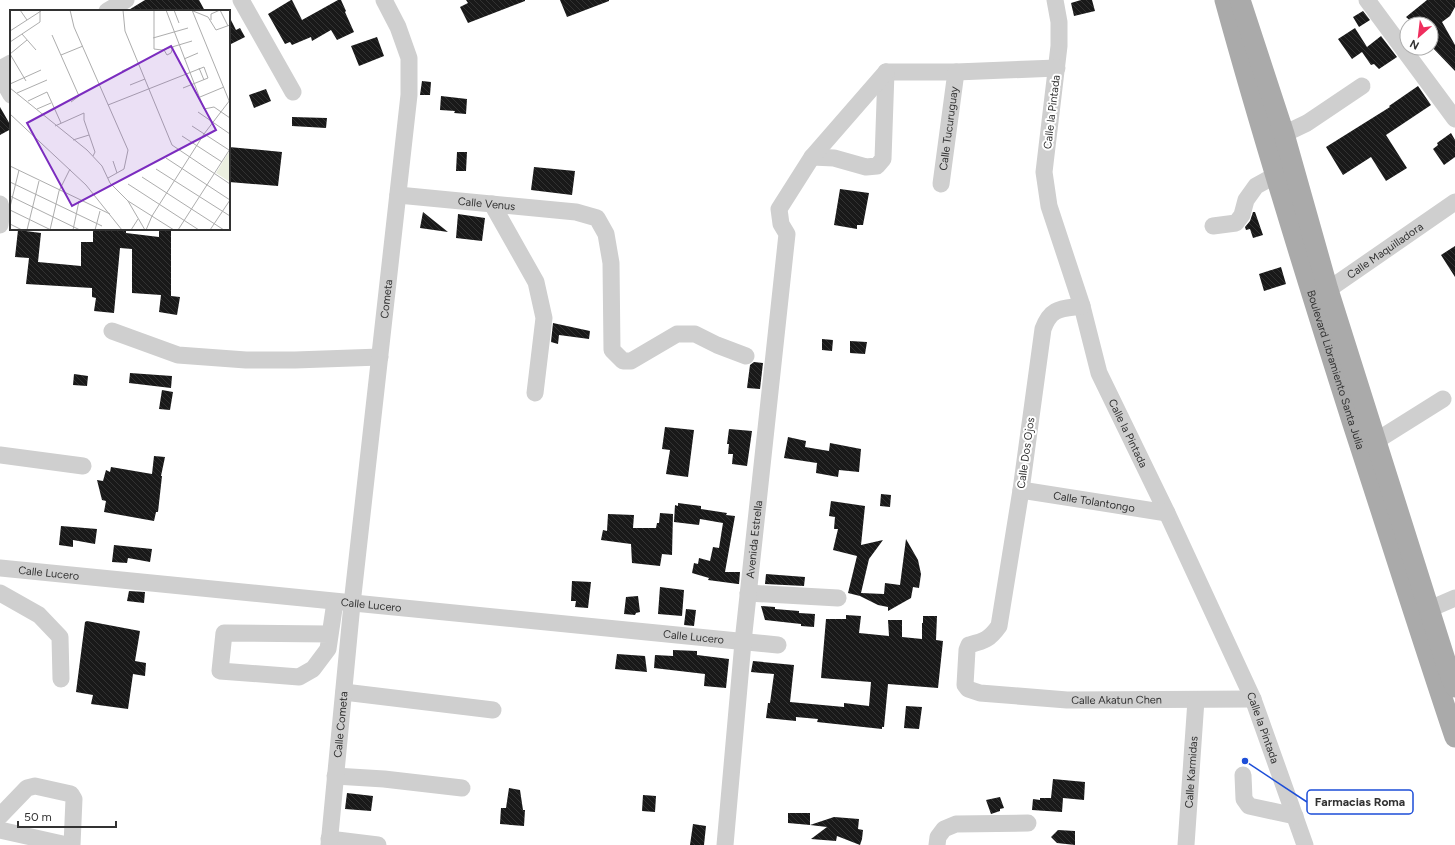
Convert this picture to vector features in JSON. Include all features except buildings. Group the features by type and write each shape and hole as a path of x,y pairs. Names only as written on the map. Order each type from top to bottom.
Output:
{"main road":[{"name":"Boulevard Libramiento Santa Julia","path":"1225,0 1253,102 1276,175 1376,440 1455,738"},
{"name":"Boulevard Libramiento Santa Julia","path":"1240,0 1284,134 1321,295 1422,612 1455,686"}],"street":[{"path":"107,8 126,0"},
{"path":"241,0 293,92"},
{"name":"Cometa","path":"352,604 409,95 409,58 398,27 384,0"},
{"name":"Calle la Pintada","path":"1055,0 1059,22 1059,46 1044,172 1049,206 1082,306 1099,373 1167,513 1253,699 1305,845"},
{"path":"1376,4 1455,120"},
{"path":"0,68 10,63"},
{"name":"Calle Tucuruguay","path":"886,72 956,72 1057,68"},
{"path":"812,157 886,72"},
{"path":"812,157 834,158 866,166 877,166 883,159 884,149 886,72"},
{"name":"Calle Tucuruguay","path":"941,184 956,72"},
{"path":"0,74 10,93"},
{"path":"1284,134 1307,123 1362,86"},
{"name":"Avenida Estrella","path":"727,845 743,642 787,234 781,224 779,209 812,157"},
{"path":"1213,226 1236,223 1242,215 1246,200 1256,186 1276,175"},
{"name":"Calle Venus","path":"398,195 576,212 597,218 606,234 611,263 612,350 623,360 631,361 677,334 695,334 717,345 746,356"},
{"name":"Calle Maquilladora","path":"1321,295 1455,202"},
{"path":"0,204 2,210 0,225"},
{"path":"492,204 536,282 544,318 535,393"},
{"name":"Calle Dos Ojos","path":"980,693 968,689 965,685 967,650 968,645 987,640 999,626 1021,490 1043,329 1046,320 1052,312 1060,309 1082,306"},
{"path":"112,331 178,355 246,360 295,360 380,356"},
{"path":"1376,440 1443,399"},
{"path":"0,455 83,466"},
{"name":"Calle Tolantongo","path":"1021,490 1167,513"},
{"name":"Calle Lucero","path":"0,568 778,645"},
{"path":"0,593 39,615 60,637 61,679"},
{"path":"748,593 838,598"},
{"path":"1422,612 1455,598"},
{"path":"330,634 224,633 220,671 299,677 313,669 328,649 335,602"},
{"name":"Calle Cometa","path":"329,842 352,604"},
{"path":"344,692 493,710"},
{"name":"Calle Akatun Chen","path":"980,693 1068,700 1253,699"},
{"name":"Calle Karmidas","path":"1186,845 1196,700"},
{"path":"1243,775 1244,799 1249,806 1295,816"},
{"path":"336,776 384,779 462,788"},
{"path":"0,816 28,788 35,786 71,794 74,799 72,845"},
{"path":"938,841 944,829 956,824 1028,823"},
{"path":"0,830 67,845"},
{"path":"329,842 378,845"}],"place":[{"name":"Farmacias Roma","path":"1245,761"}]}
